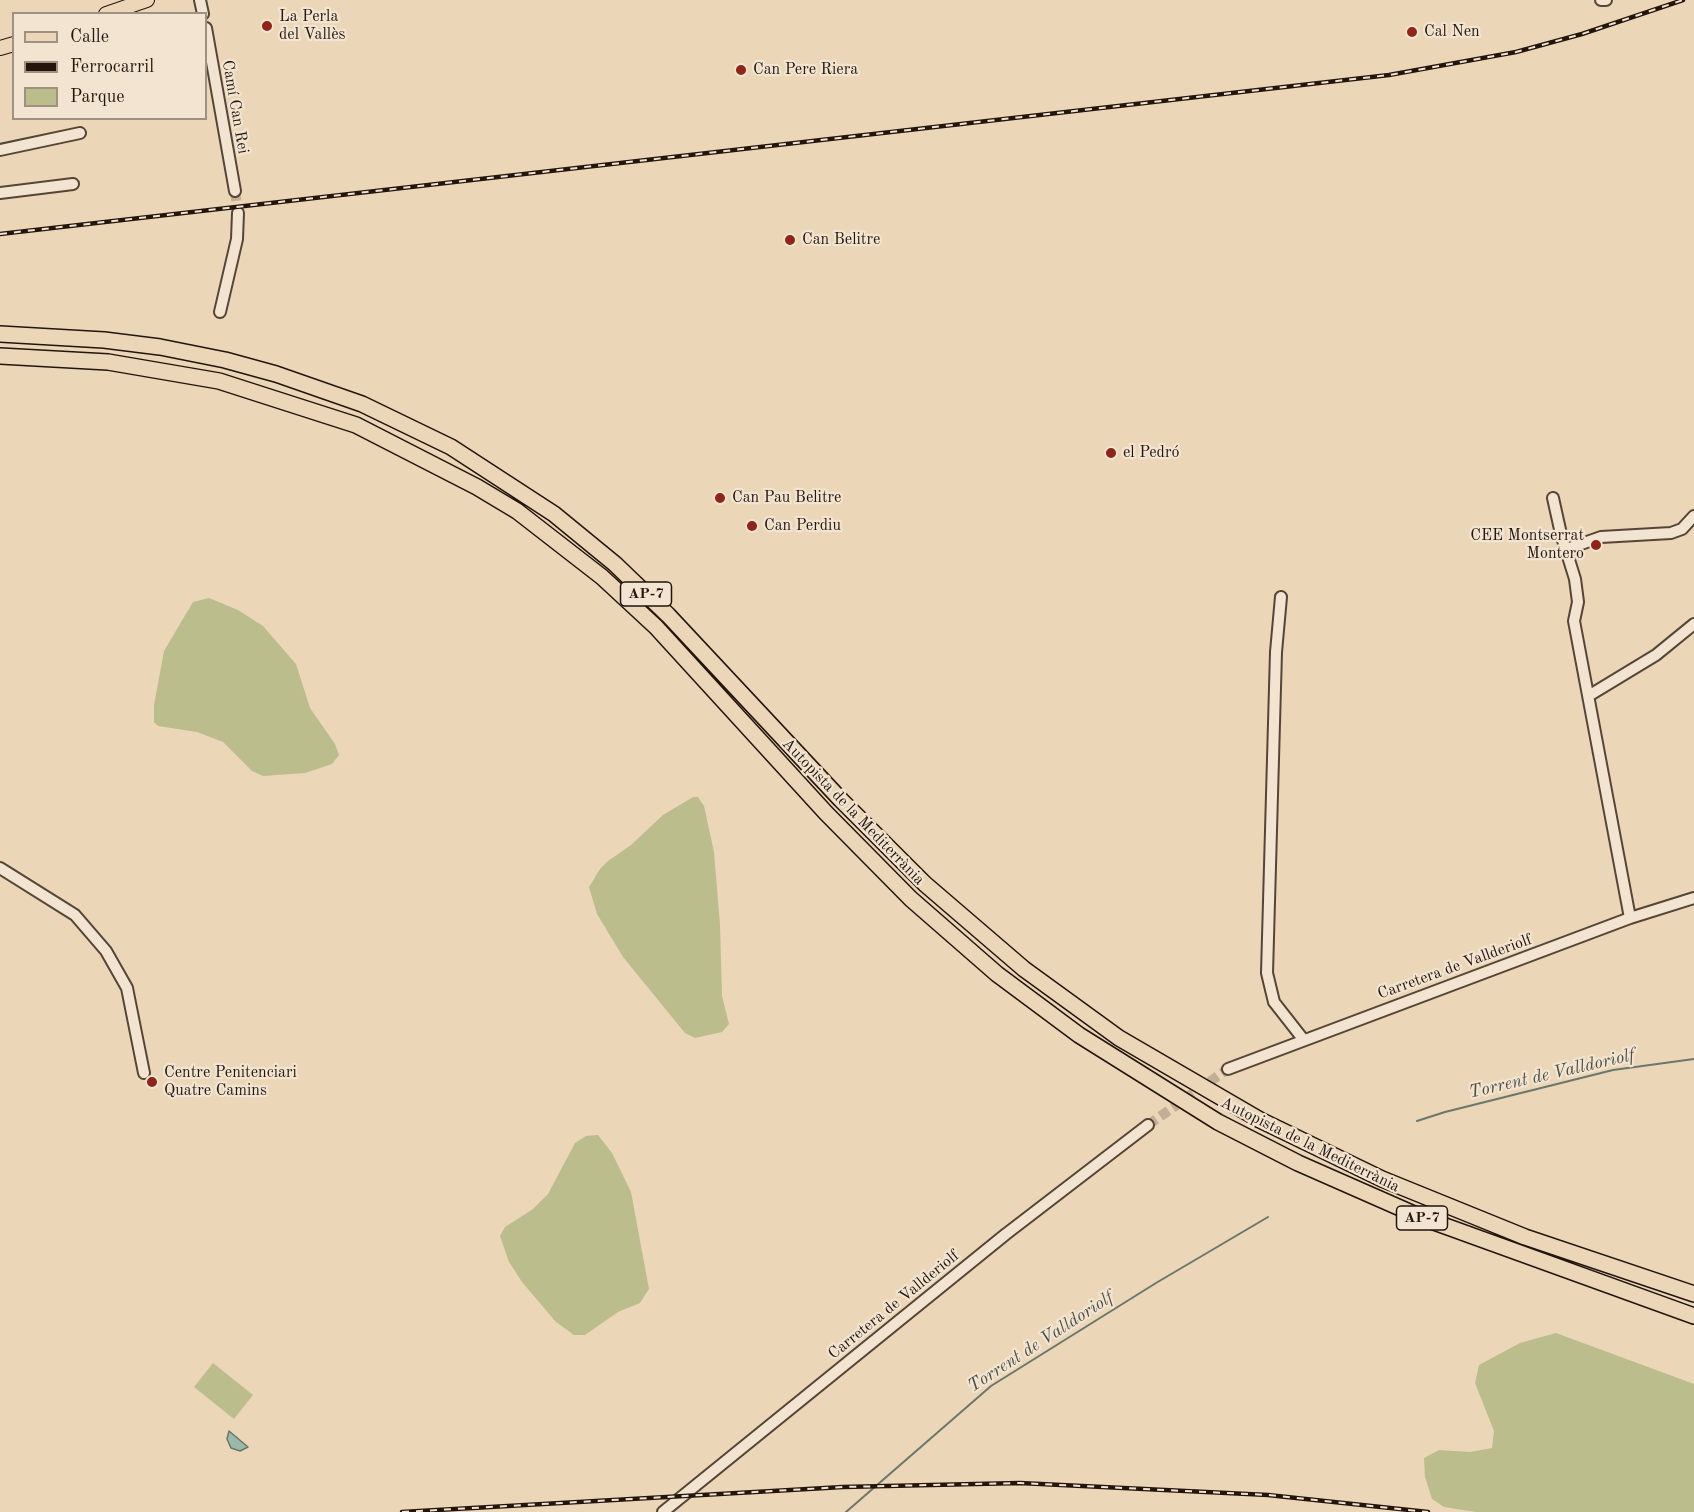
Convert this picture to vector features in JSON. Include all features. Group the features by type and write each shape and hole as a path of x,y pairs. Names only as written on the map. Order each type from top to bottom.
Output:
{"highway":[{"name":"Autopista de la Mediterrània","path":"0,334 104,340 160,347 225,360 276,374 362,404 451,447 546,508 615,564 668,615 841,800 925,884 1024,969 1119,1038 1260,1120 1382,1179 1524,1237 1694,1294"},
{"name":"Autopista de la Mediterrània","path":"0,356 108,362 160,369 230,384 356,424 477,487 517,511 602,577 656,627 826,813 911,899 997,974 1079,1035 1218,1122 1309,1168 1452,1230 1694,1316"}],"main road":[{"path":"112,12 147,0"}],"street":[{"name":"Camí Can Rei","path":"207,34 235,191"},
{"path":"0,150 80,133"},
{"path":"0,193 74,184"},
{"path":"220,312 237,239 238,213"},
{"path":"1553,498 1575,579 1578,602 1574,621 1590,696 1630,918"},
{"path":"1567,549 1601,537 1671,533 1682,529 1694,516"},
{"path":"1281,597 1276,664 1267,973 1274,1002 1303,1039"},
{"path":"1590,696 1656,655 1694,624"},
{"path":"0,868 75,915 106,951 127,988 144,1073"},
{"name":"Carretera de Vallderiolf","path":"1228,1069 1630,918 1694,898"},
{"name":"Carretera de Vallderiolf","path":"663,1512 1006,1234 1148,1125"}],"green space":[{"path":"209,598 238,610 263,626 296,664 310,708 335,744 339,755 332,764 305,773 263,776 252,771 223,742 197,732 158,726 154,722 154,705 164,651 193,602"},
{"path":"693,797 698,797 704,806 714,852 720,925 722,996 729,1024 722,1032 695,1038 685,1033 623,957 597,914 589,887 608,861 631,845 663,815"},
{"path":"598,1135 612,1153 631,1192 649,1289 640,1303 618,1312 585,1335 574,1335 556,1322 522,1282 509,1262 500,1236 505,1227 533,1209 548,1194 575,1143 586,1136"},
{"path":"1556,1333 1694,1384 1694,1512 1476,1512 1444,1507 1432,1499 1425,1477 1424,1458 1439,1450 1470,1452 1492,1448 1494,1431 1475,1383 1479,1365 1520,1343"},
{"path":"213,1363 253,1395 234,1419 194,1387"}],"shaded area":[{"path":"229,1431 248,1447 240,1451 231,1448 227,1439"}],"waterway":[{"name":"Torrent de Valldoriolf","path":"1417,1121 1613,1070 1694,1059"},
{"name":"Torrent de Valldoriolf","path":"846,1512 991,1386 1156,1283 1268,1217"}],"tunnel":[{"path":"235,191 238,213"},
{"path":"1148,1125 1228,1069"}],"railway":[{"path":"0,234 1389,75 1516,52 1582,34 1683,0"},
{"path":"402,1512 843,1487 1020,1483 1268,1495 1428,1512"}],"place":[{"name":"La Perla del Vallès","path":"267,26"},
{"name":"Cal Nen","path":"1412,32"},
{"name":"Can Pere Riera","path":"741,70"},
{"name":"Can Belitre","path":"790,240"},
{"name":"el Pedró","path":"1111,453"},
{"name":"Can Pau Belitre","path":"720,498"},
{"name":"Can Perdiu","path":"752,526"},
{"name":"CEE Montserrat Montero","path":"1596,545"},
{"name":"Centre Penitenciari Quatre Camins","path":"152,1082"}]}
